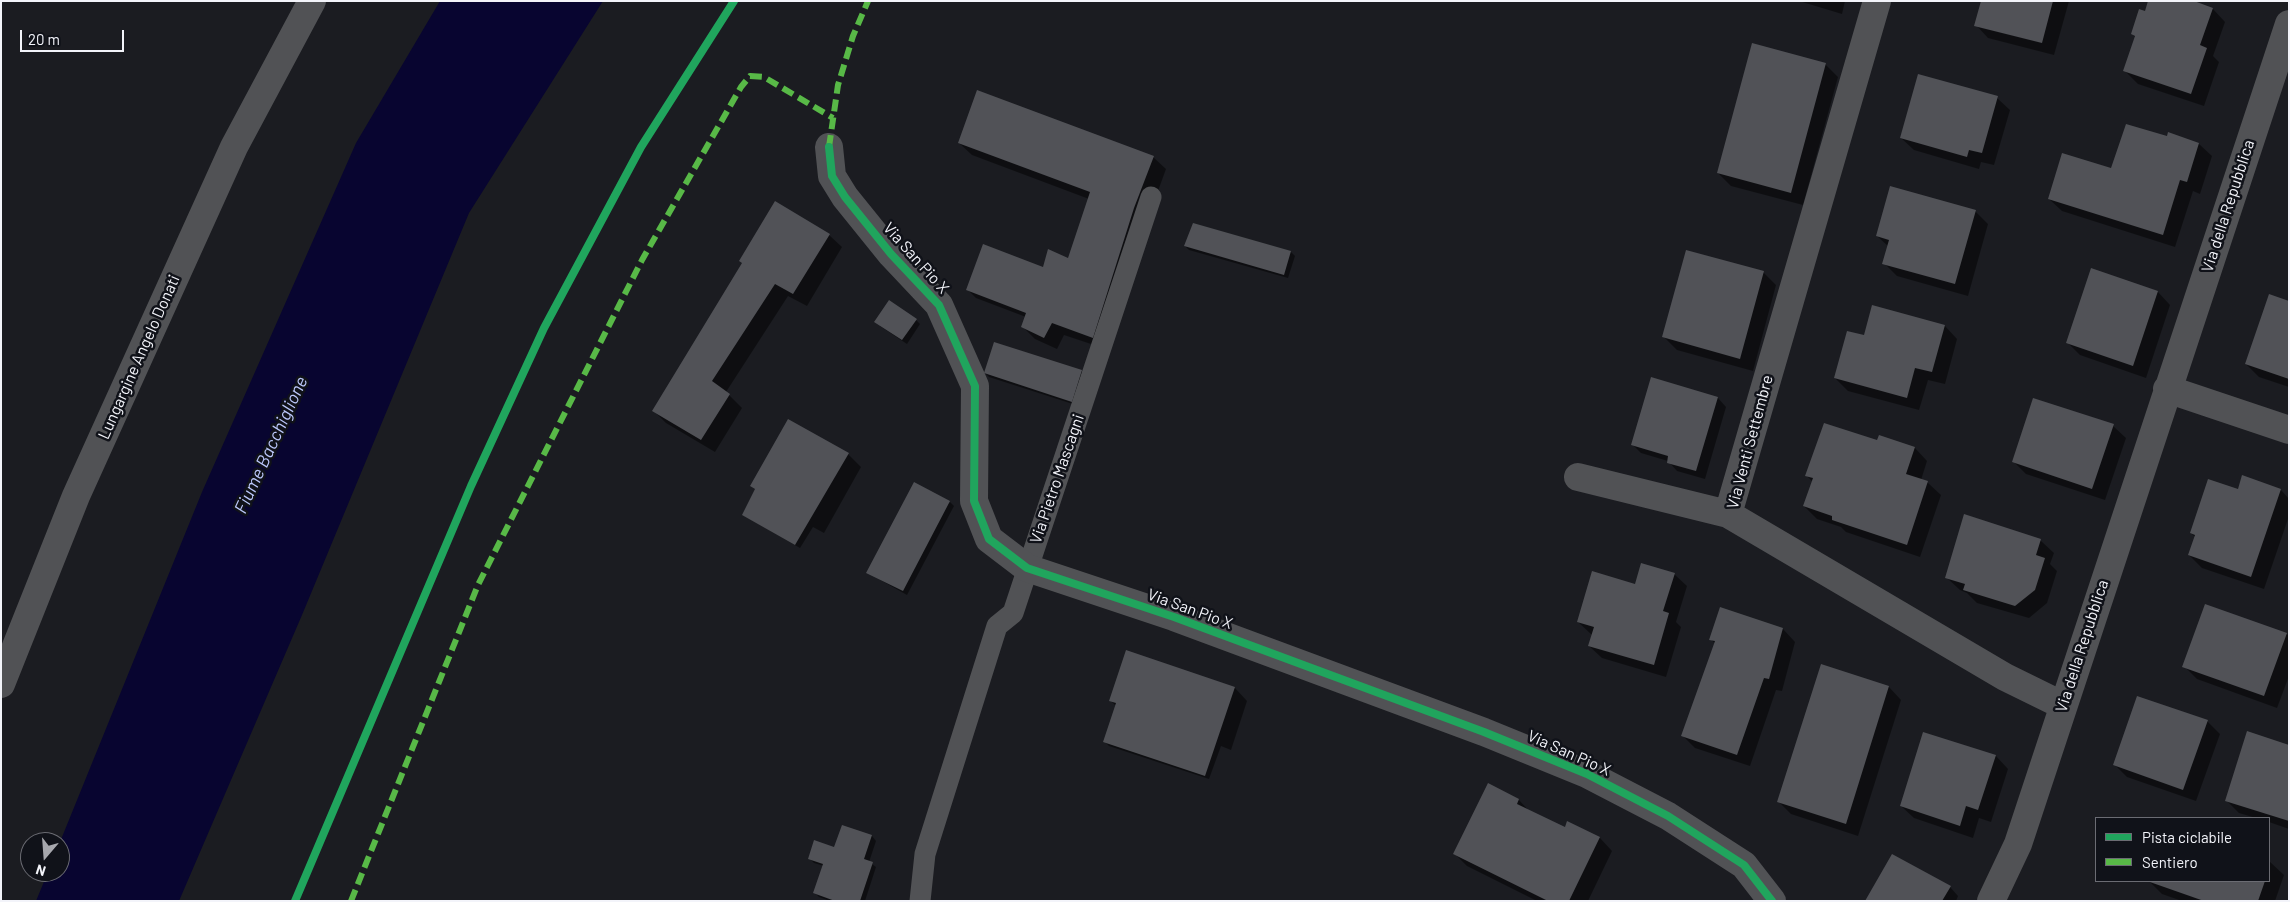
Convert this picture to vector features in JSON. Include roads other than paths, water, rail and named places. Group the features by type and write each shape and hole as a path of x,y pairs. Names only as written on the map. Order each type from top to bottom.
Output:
{"street":[{"name":"Lungargine Angelo Donati","path":"1,684 76,496 234,147 312,1"},
{"name":"Via Venti Settembre","path":"1877,1 1728,514 2005,677 2062,705"},
{"name":"Via della Repubblica","path":"1991,901 2018,844 2062,705 2289,24"},
{"name":"Via San Pio X","path":"829,147 832,176 845,197 891,254 939,304 975,386 974,501 989,539 1027,568 1174,617 1484,732 1587,774 1668,816 1744,865 1772,901"},
{"path":"2167,389 2289,430"},
{"path":"1578,478 1728,514"}],"lane":[{"name":"Via Pietro Mascagni","path":"920,901 925,854 997,626 1013,613 1151,197"}],"water":[{"name":"Fiume Bacchiglione","path":"440,1 603,1 469,213 302,615 179,901 36,901 44,882 70,882 70,832 64,832 202,492 356,143"}]}
